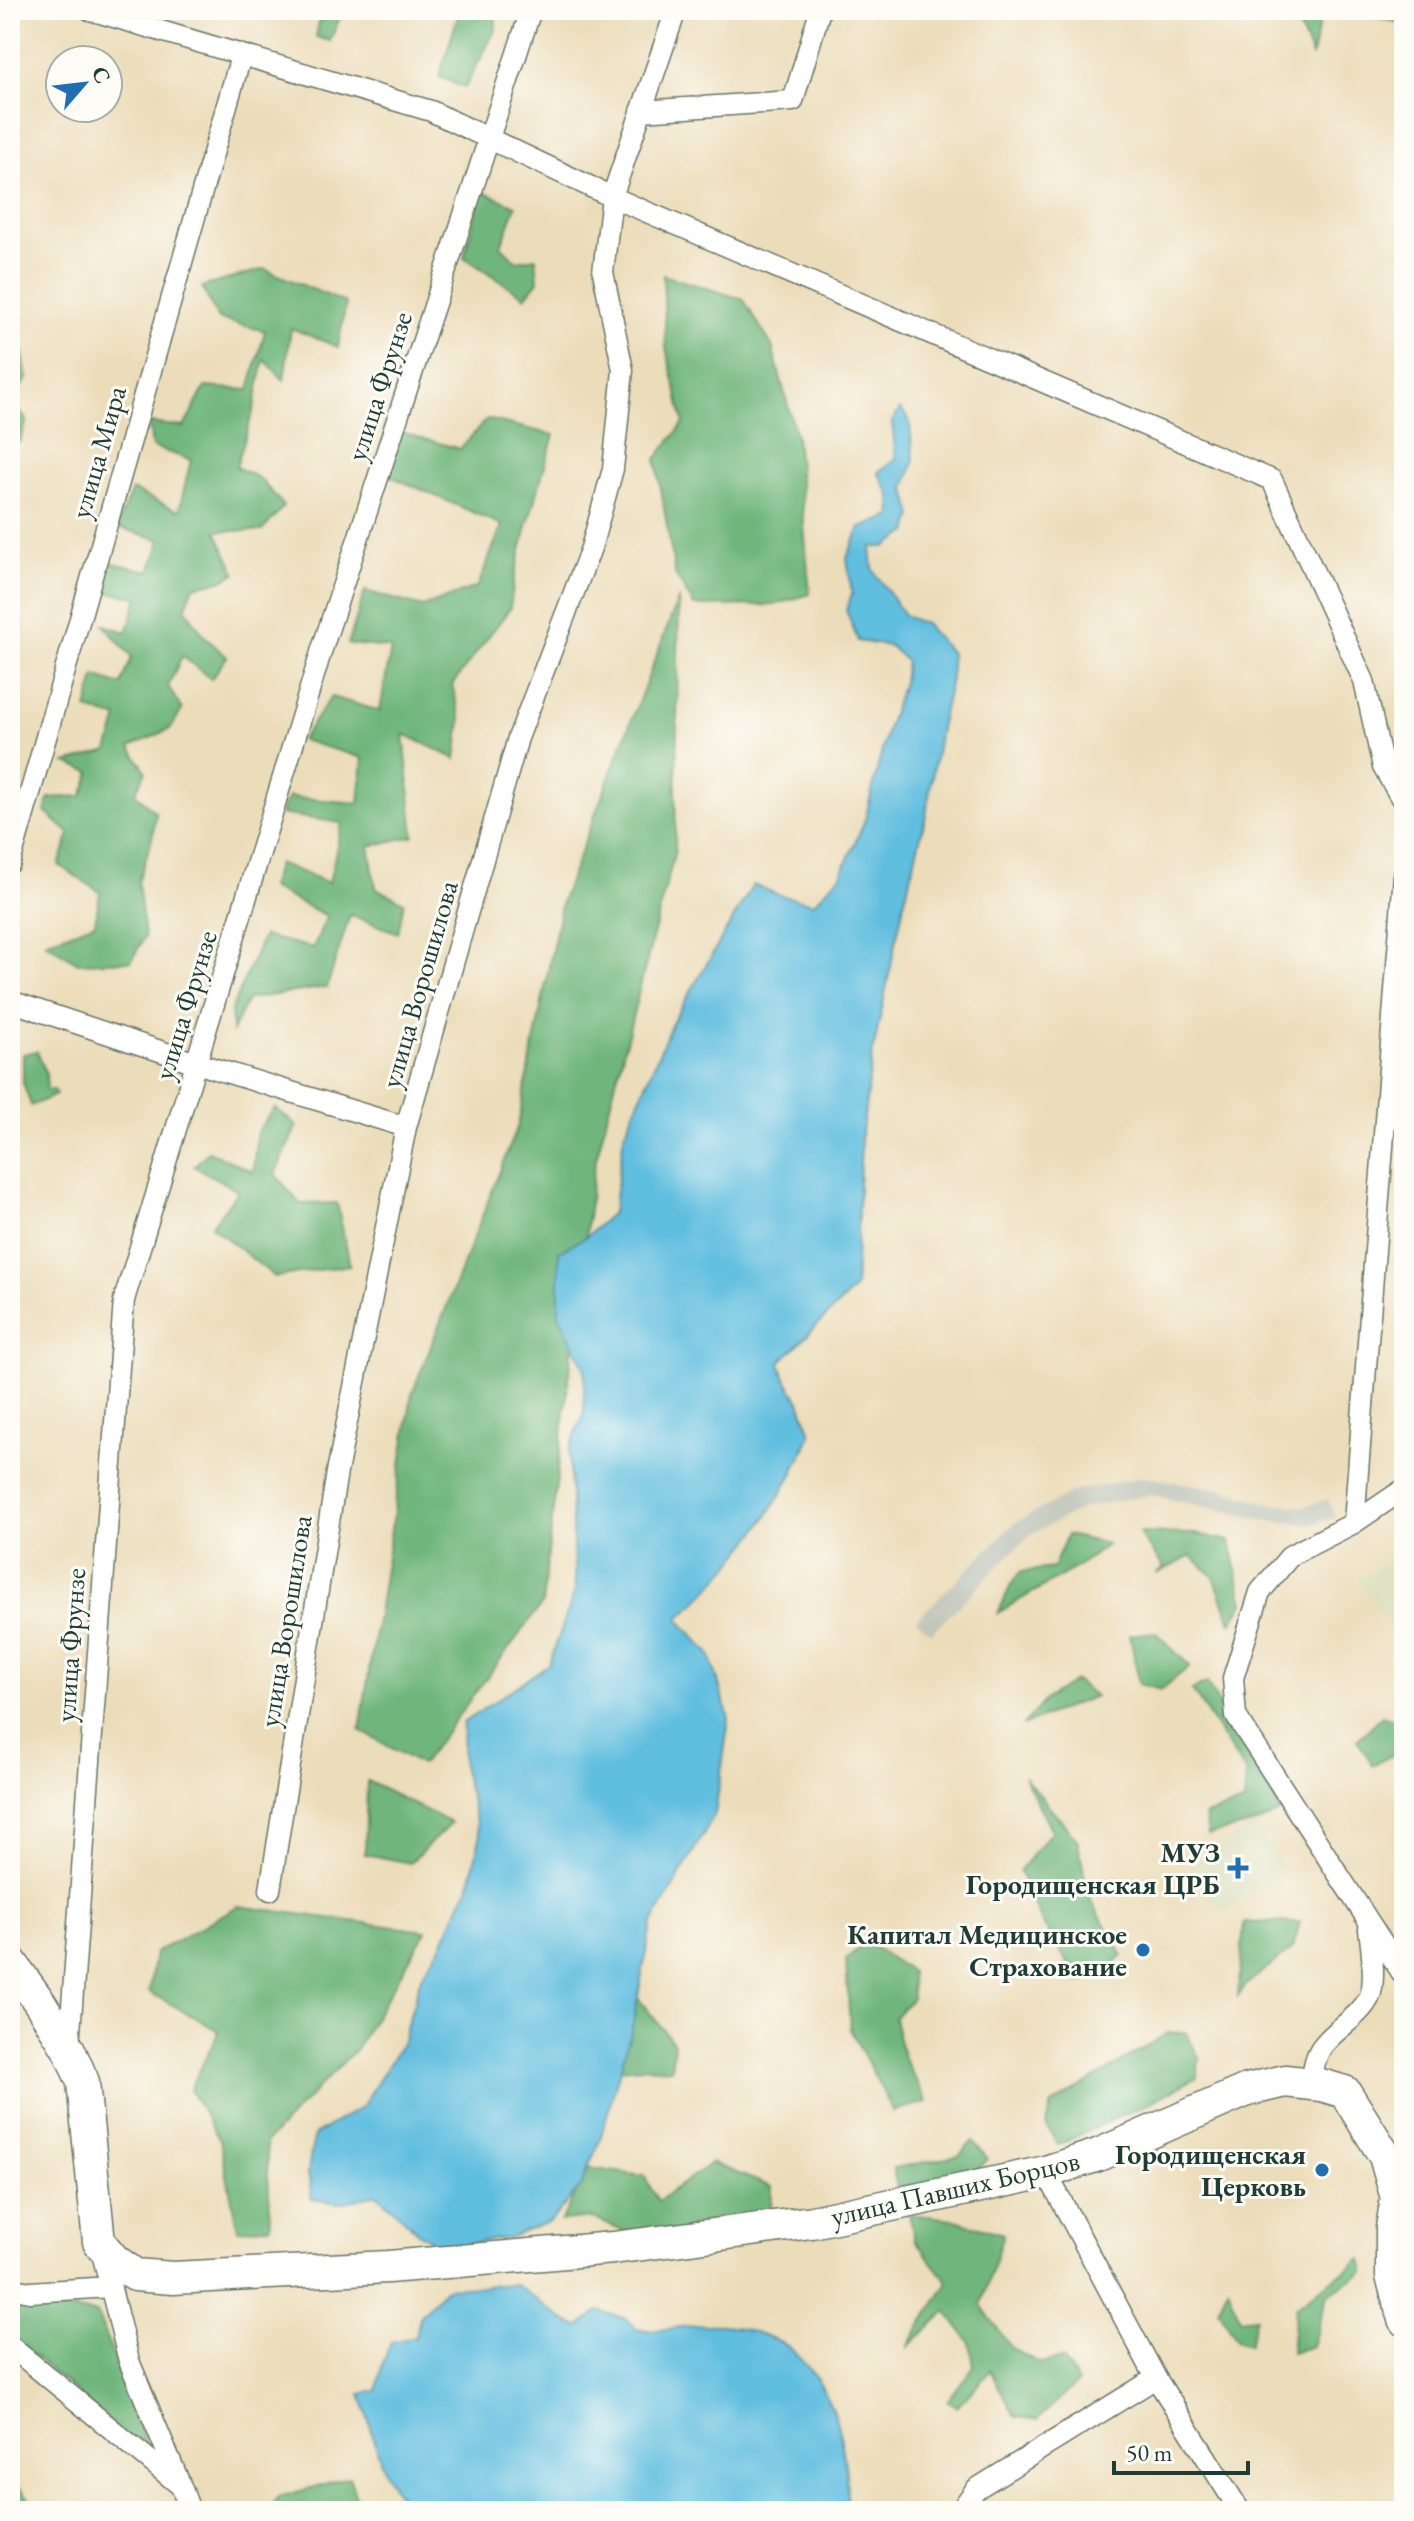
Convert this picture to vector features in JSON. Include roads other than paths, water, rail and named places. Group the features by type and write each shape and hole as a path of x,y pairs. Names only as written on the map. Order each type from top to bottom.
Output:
{"main road":[{"path":"10,1961 69,2050 83,2082 99,2242"},
{"path":"1298,2082 1345,2092 1385,2156 1397,2198 1400,2223 1398,2269 1404,2319"},
{"name":"улица Павших Борцов","path":"99,2242 114,2260 135,2275 173,2278 388,2267 613,2248 812,2222 1046,2172 1098,2155 1247,2090 1298,2082"}],"street":[{"path":"90,10 431,111 612,197 1272,480 1364,681 1383,767 1404,803"},
{"name":"улица Фрунзе","path":"69,2050 124,1300 322,649 531,10"},
{"name":"улица Ворошилова","path":"270,1890 337,1472 406,1127 518,738 591,548 613,469 623,370 603,272 612,197 676,10"},
{"path":"641,111 793,101 820,10"},
{"name":"улица Мира","path":"10,863 241,56"},
{"path":"1354,1523 1404,874"},
{"path":"10,1001 196,1063 406,1127"},
{"path":"1404,1489 1354,1523 1291,1555 1260,1592 1233,1678 1236,1716 1404,1976"},
{"path":"1298,2082 1322,2046 1348,2023 1370,1997 1373,1959 1368,1921"},
{"path":"1385,2156 1404,2183"},
{"name":"улица Павших Борцов","path":"1046,2172 1156,2378 1240,2511"},
{"path":"99,2242 129,2361 190,2511"},
{"path":"10,2288 30,2292 111,2287"},
{"path":"10,2346 181,2486"},
{"path":"960,2511 976,2489 1156,2378"}],"water":[{"path":"900,409 909,419 914,462 905,488 913,515 908,532 885,547 871,547 873,570 905,616 925,624 951,653 951,679 926,815 872,1056 861,1139 855,1288 780,1362 784,1376 801,1404 811,1434 799,1460 770,1510 737,1557 678,1619 710,1654 729,1719 715,1814 651,1925 633,2024 599,2143 581,2186 551,2221 508,2238 442,2247 419,2233 377,2194 341,2203 312,2199 308,2172 314,2135 362,2107 402,2043 421,1977 441,1946 470,1884 480,1837 462,1765 463,1723 549,1664 575,1591 569,1450 584,1414 585,1370 559,1314 559,1251 587,1236 613,1212 624,1135 671,1025 753,885 814,903 841,875 865,820 906,661 890,646 858,641 846,610 852,594 847,558 860,528 892,516 891,496 878,472 896,459 892,422"},
{"path":"514,2284 579,2327 599,2311 627,2319 636,2329 648,2331 722,2325 758,2333 785,2345 806,2364 828,2399 841,2439 847,2500 836,2511 416,2511 403,2501 386,2474 361,2394 377,2391 391,2342 415,2337 419,2317 445,2288"}],"place":[{"name":"МУЗ Городищенская ЦРБ","path":"1238,1868"},
{"name":"Капитал Медицинское Страхование","path":"1143,1950"},
{"name":"Городищенская Церковь","path":"1322,2170"}]}
